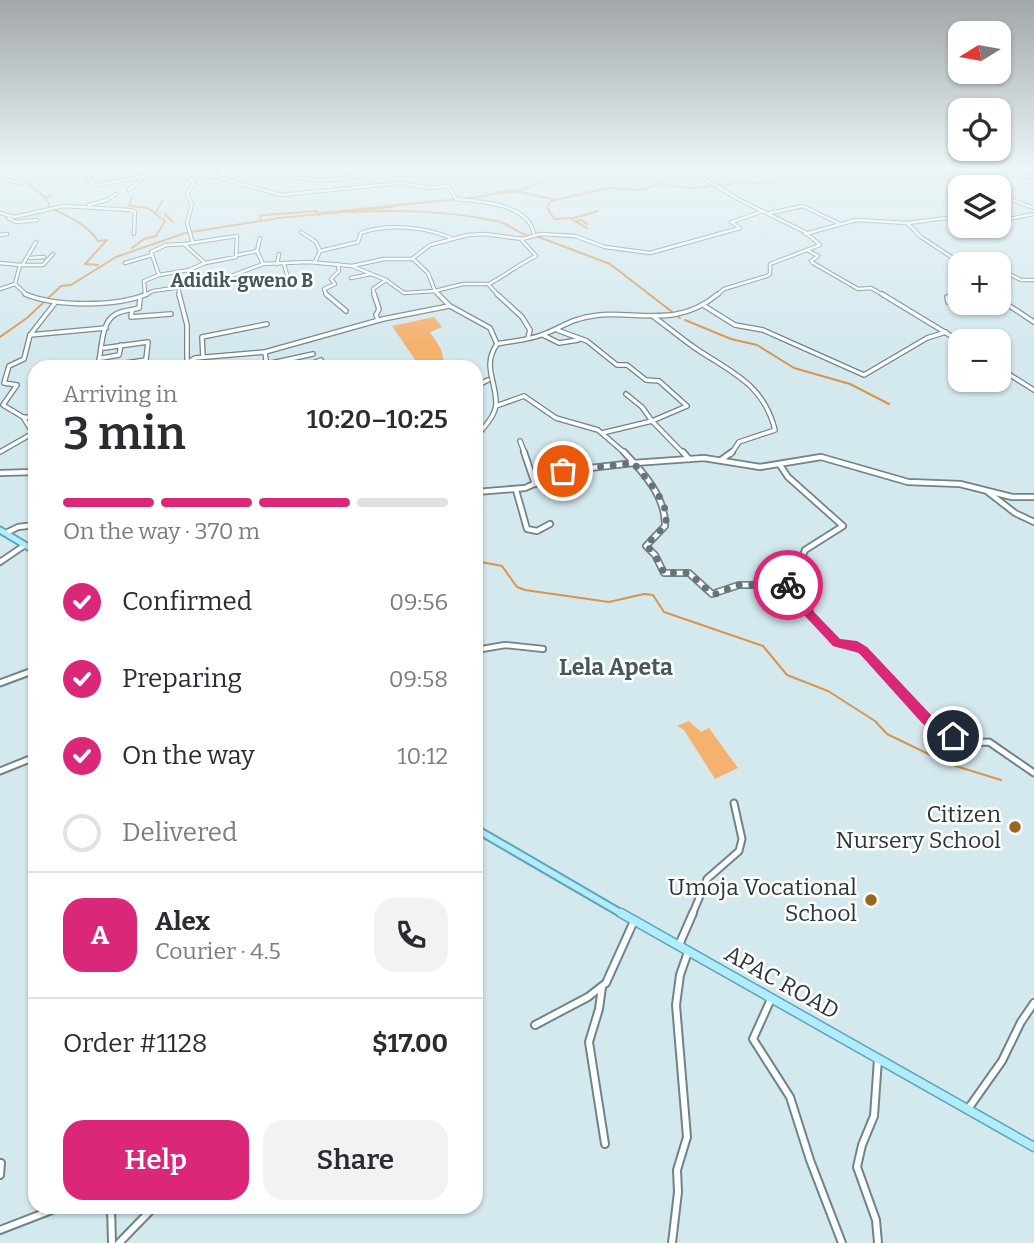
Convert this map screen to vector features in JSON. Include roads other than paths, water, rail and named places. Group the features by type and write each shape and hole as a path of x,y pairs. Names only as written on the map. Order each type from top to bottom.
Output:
{"main road":[{"path":"3,532 26,545"},
{"name":"APAC ROAD","path":"483,833 1034,1147"}],"street":[{"path":"134,228 134,234"},
{"path":"189,228 193,243"},
{"path":"533,228 534,234"},
{"path":"352,266 384,259 412,259 429,245 482,234 520,238 530,238 534,234 577,237 606,247 654,253 739,228"},
{"path":"497,344 543,334 594,316 654,317 682,314 702,305 724,289 769,274 770,264 820,244 794,228"},
{"path":"804,234 826,228"},
{"path":"912,228 925,241 948,255"},
{"path":"320,251 358,242 361,233 371,229 431,229 443,236 456,238"},
{"path":"302,232 317,243 320,251 315,262"},
{"path":"0,235 7,234"},
{"path":"159,275 152,251 161,246 236,236 238,255"},
{"path":"260,238 257,250 263,264"},
{"path":"15,284 26,295 73,305 140,299 145,295 179,287 215,282 263,264 315,262 352,266 386,280 404,293 435,291 460,285 488,284 511,272 518,264 536,256 520,238"},
{"path":"15,284 21,265 29,258 36,242"},
{"path":"185,244 205,263"},
{"path":"145,295 144,281 257,250"},
{"path":"807,250 818,256 811,261 813,263 857,288 871,288 946,332"},
{"path":"1,264 46,265 53,254"},
{"path":"277,264 279,254"},
{"path":"125,263 152,256"},
{"path":"29,258 44,257"},
{"path":"412,259 428,273 435,291 450,306 490,328 497,344"},
{"path":"284,264 290,285"},
{"path":"338,264 339,271 331,279 335,284 324,289 328,298 334,299 346,311"},
{"path":"192,269 192,280"},
{"path":"351,278 372,274"},
{"path":"1011,275 1021,280 1034,280"},
{"path":"378,320 376,315 379,309 373,289 386,280"},
{"path":"0,289 15,284"},
{"path":"488,284 497,296 525,320 530,330 528,338"},
{"path":"179,287 178,301 187,325 187,360 203,356 265,352 378,320 450,306"},
{"path":"948,298 948,302"},
{"path":"121,345 119,355 102,358 106,328 113,315 140,307 140,299"},
{"path":"28,417 3,406 17,386 4,383 9,366 24,359 30,335 55,303"},
{"path":"702,305 735,325 763,330 864,375 927,338 946,332"},
{"path":"1011,307 1034,322"},
{"path":"132,311 131,316 134,317 171,314"},
{"path":"654,317 702,353 729,367 754,389 771,413 775,430 739,442 731,454 720,460"},
{"path":"203,356 202,337 267,324"},
{"path":"30,335 106,328"},
{"path":"556,330 587,341 617,365 627,365 646,380 659,382 687,406 652,421 601,433"},
{"path":"543,334 559,343 580,340"},
{"path":"104,348 148,342 146,360"},
{"path":"483,429 496,406 488,380 491,355 497,344"},
{"path":"265,352 266,360"},
{"path":"290,360 313,354"},
{"path":"1011,376 1034,390"},
{"path":"483,382 488,380"},
{"path":"626,394 642,407 689,460"},
{"path":"496,406 524,396 552,416 601,433 634,463 659,496 666,512 665,526 646,545 655,555 664,573 689,573 712,594 739,585 791,585 806,595 809,613 837,643 857,646 863,650 936,727 967,743 982,741 996,746 1034,773"},
{"path":"23,417 28,424"},
{"path":"0,452 28,436"},
{"path":"520,440 535,484"},
{"path":"483,492 516,490 563,471 634,463 720,460 756,466 805,458 831,458 908,482 960,484 1016,498 1034,496"},
{"path":"780,464 789,477 844,526 805,550 791,585"},
{"path":"0,473 28,472"},
{"path":"984,489 1015,513 1034,522"},
{"path":"516,490 527,529 537,531 550,524"},
{"path":"3,532 28,526"},
{"path":"0,562 26,545"},
{"path":"483,649 505,645 543,649"},
{"path":"0,683 28,673"},
{"path":"0,762 1,771 28,760"},
{"path":"679,946 707,879 739,851 742,839 734,803"},
{"path":"605,1144 589,1042 599,1009 602,987 634,920"},
{"path":"673,1243 678,1192 677,1170 687,1137 676,1005 680,975 688,952"},
{"path":"535,1025 602,987"},
{"path":"771,999 753,1039 790,1097 810,1160 842,1243"},
{"path":"968,1109 1002,1061 1021,1022 1034,1003"},
{"path":"878,1058 874,1116 862,1145 857,1167 876,1220 878,1243"},
{"path":"0,1175 1,1163"},
{"path":"1,1231 42,1214"},
{"path":"111,1214 113,1243"},
{"path":"119,1243 147,1214"}],"waterway":[{"path":"85,228 98,241 107,240 85,264 98,265"},
{"path":"132,248 144,239 156,236 161,228"},
{"path":"0,337 27,318 61,286 71,285 116,257 185,233 217,228"},
{"path":"512,228 530,236"},
{"path":"536,236 610,264 680,318"},
{"path":"685,320 731,339 757,345 794,368 850,384 889,404"},
{"path":"483,562 502,566 517,587 525,590 609,602 644,594 653,595 664,612 763,646 787,675 828,691 875,721 887,734 949,764 1001,780"}],"place":[{"name":"Citizen Nursery School","path":"1015,827"},
{"name":"Umoja Vocational School","path":"871,900"}],"district":[{"name":"Adidik-gweno B","path":"242,280"},
{"name":"Lela Apeta","path":"616,667"}]}
